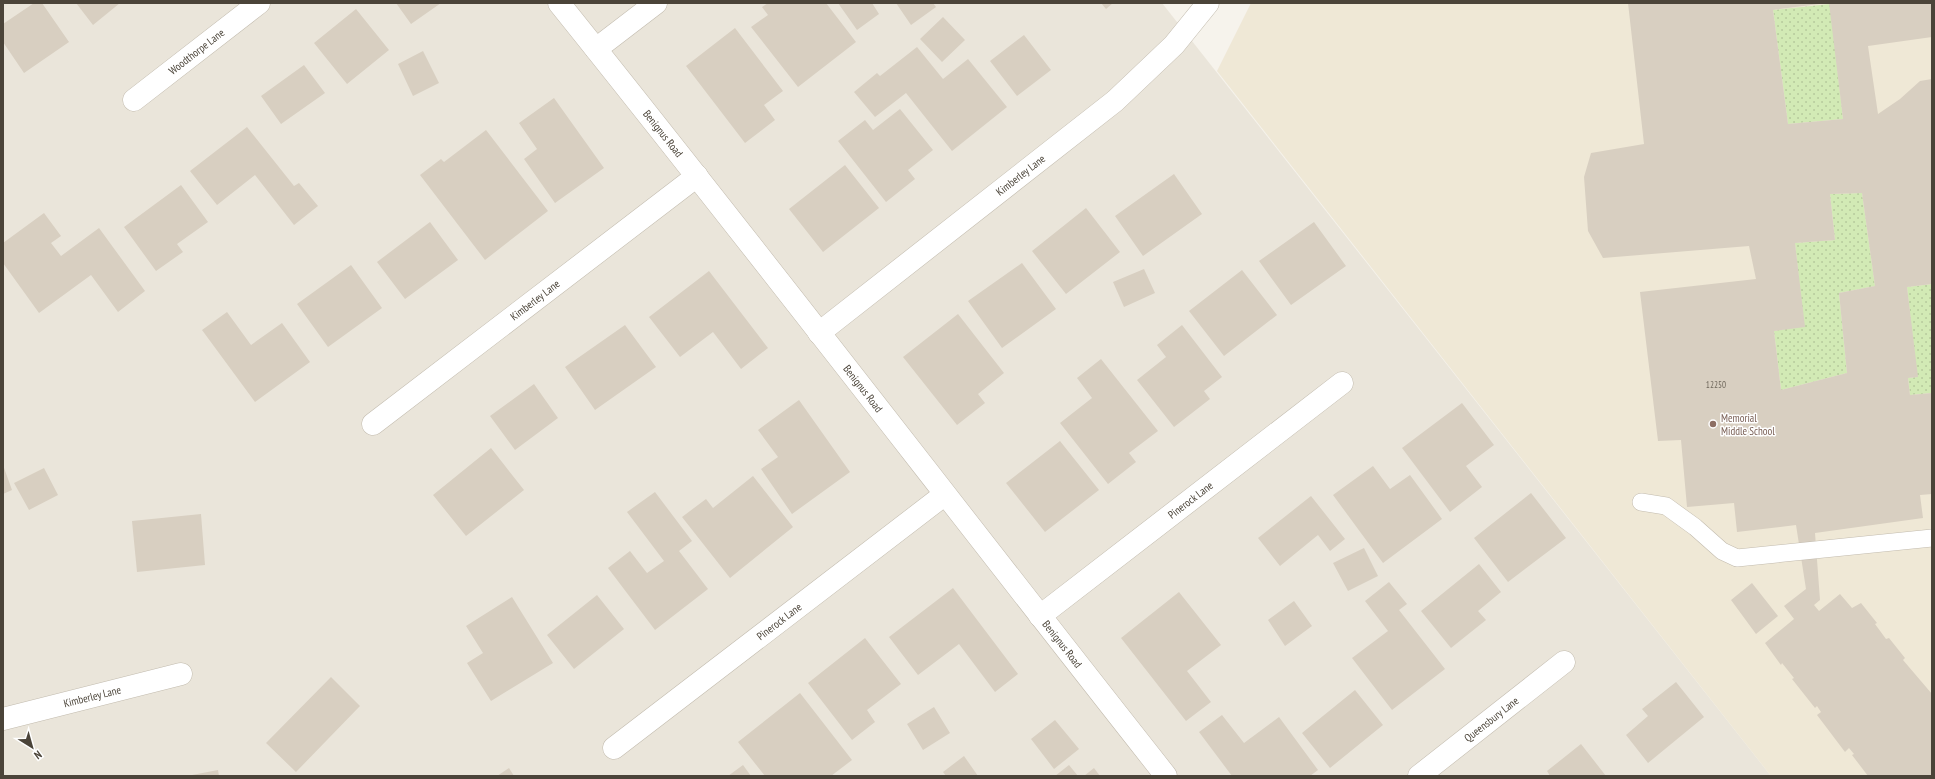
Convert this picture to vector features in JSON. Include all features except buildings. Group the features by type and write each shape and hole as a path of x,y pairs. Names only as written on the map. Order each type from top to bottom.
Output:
{"street":[{"name":"Woodthorpe Lane","path":"134,100 259,3"},
{"name":"Benignus Road","path":"559,3 697,176 944,495 1166,776"},
{"path":"596,49 656,3"},
{"name":"Kimberley Lane","path":"819,333 1114,101 1174,45 1208,3"},
{"name":"Kimberley Lane","path":"373,424 697,176"},
{"name":"Pinerock Lane","path":"1040,616 1342,383"},
{"name":"Pinerock Lane","path":"614,748 944,495"},
{"name":"Queensbury Lane","path":"1419,776 1564,662"},
{"name":"Kimberley Lane","path":"3,719 181,674"}],"lane":[{"path":"1641,502 1666,506 1695,527 1722,551 1737,558 1932,538"}],"shaded area":[{"path":"3,3 1162,3 1771,776 3,776"},
{"name":"Memorial Middle School","path":"1251,3 1932,3 1932,776 1771,776 1217,71"}],"green space":[{"path":"1830,4 1843,119 1788,124 1773,10"},
{"path":"1862,193 1875,286 1839,293 1847,373 1781,390 1774,331 1804,326 1795,243 1835,240 1830,194"},
{"path":"1932,284 1932,393 1910,395 1908,378 1917,377 1907,287"}],"place":[{"name":"Memorial Middle School","path":"1713,424"}]}
